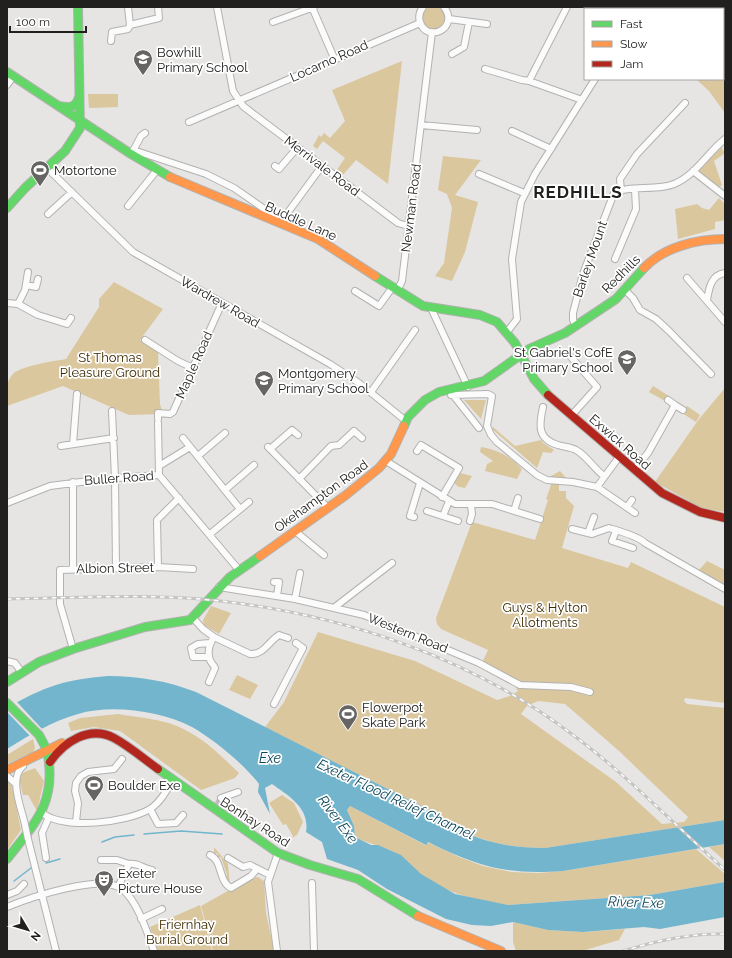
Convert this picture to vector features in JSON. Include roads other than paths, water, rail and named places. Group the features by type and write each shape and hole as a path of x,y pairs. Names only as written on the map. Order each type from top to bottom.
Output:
{"main road":[{"path":"7,208 17,194 70,146 78,133 81,122 78,7"},
{"name":"Buddle Lane","path":"10,74 81,122 132,152 157,170 175,180 275,219 287,227 331,246 423,306 486,317 497,322 515,343 521,356"},
{"path":"57,106 70,108 75,106 80,95"},
{"name":"Redhills","path":"521,356 533,347 576,326 625,290 646,265 668,251 706,239 725,240"},
{"name":"Okehampton Road","path":"193,618 219,587 239,570 328,508 373,474 386,461 406,421 416,407 430,396 446,390 468,387 493,376 521,356"},
{"name":"Exwick Road","path":"521,356 541,388 571,416 662,493 700,512 725,518"},
{"path":"7,690 11,680 38,662 73,649 145,627 188,622 193,618"},
{"path":"7,703 39,735 47,750 50,762 45,815 7,859"},
{"name":"Bonhay Road","path":"7,770 80,735 94,733 114,738 173,780 215,807 278,853 310,865 358,879 416,915 501,951"},
{"path":"39,735 56,741 80,735"},
{"path":"30,760 38,749 39,735"},
{"name":"Bonhay Road","path":"50,762 58,751 70,740"}],"street":[{"path":"128,7 130,25"},
{"path":"111,41 112,32 128,29 130,25 159,18 158,7"},
{"path":"189,122 238,101 233,91 216,7"},
{"path":"274,22 312,7 334,58"},
{"path":"423,7 419,14 420,23 425,29 432,32 442,30 449,19"},
{"path":"444,7 449,19"},
{"path":"529,80 567,7"},
{"path":"449,19 487,24"},
{"path":"452,54 462,50 464,47 469,22"},
{"name":"Locarno Road","path":"238,101 334,58 420,23"},
{"name":"Newman Road","path":"355,291 379,306 402,281 432,32"},
{"path":"485,69 522,80 529,80 582,100"},
{"path":"7,85 10,74"},
{"path":"507,332 517,318 512,250 524,193 594,80"},
{"name":"Merrivale Road","path":"238,101 297,148 398,223 408,226"},
{"path":"685,103 633,159 620,179 621,191 672,185 693,170 725,139"},
{"path":"421,125 477,130"},
{"path":"512,131 551,149"},
{"path":"132,152 141,136 145,133"},
{"path":"275,166 279,169 297,148"},
{"name":"Buddle Lane","path":"132,152 206,174 234,188 275,219"},
{"path":"286,215 322,166"},
{"name":"Wardrew Road","path":"47,168 133,252 330,364 370,392 406,421"},
{"path":"128,206 157,170"},
{"path":"693,170 725,196"},
{"path":"479,174 524,193"},
{"path":"615,259 623,250 636,209 635,190"},
{"name":"Barley Mount","path":"576,326 573,320 573,313 583,274 611,199 614,194 621,191"},
{"path":"48,214 72,192"},
{"path":"275,219 281,214 286,215"},
{"path":"286,215 289,220 287,227"},
{"path":"18,304 26,285 25,283 28,272"},
{"path":"707,300 711,283 716,277 725,273"},
{"path":"687,278 700,287 707,300 725,322"},
{"path":"26,285 36,287 38,279"},
{"path":"625,290 633,298 640,310 656,319 670,331 711,374"},
{"path":"7,302 18,304 38,315 69,321 61,330"},
{"name":"Maple Road","path":"159,466 158,418 173,412 222,303"},
{"path":"431,308 468,387"},
{"path":"370,392 415,330"},
{"path":"144,340 178,361 193,368"},
{"path":"571,357 597,385 597,387 571,416"},
{"path":"73,444 77,394"},
{"path":"478,428 452,395 488,394 492,396 487,426 491,435 538,475 553,482 573,482 597,487 635,513"},
{"path":"668,400 683,410"},
{"path":"634,470 648,453 675,405"},
{"path":"543,407 537,421 544,436 552,443 576,450 604,476"},
{"path":"112,411 114,438 116,568"},
{"path":"298,435 292,430 269,448 328,508"},
{"path":"299,479 331,446 340,445 354,431 362,438"},
{"path":"198,456 225,433"},
{"path":"61,446 114,438"},
{"path":"183,438 240,509"},
{"path":"417,452 421,445 459,468 442,497"},
{"path":"159,475 159,466 190,447"},
{"path":"597,487 619,457"},
{"path":"386,461 449,501 458,504 471,505 481,503 492,504 540,519"},
{"path":"225,490 254,465"},
{"name":"Buller Road","path":"7,503 50,486 73,482 159,475 239,570"},
{"path":"73,482 73,569"},
{"path":"414,517 410,516 420,483"},
{"path":"158,567 157,520 179,498"},
{"path":"514,510 518,498"},
{"path":"627,507 632,500"},
{"path":"443,516 449,501"},
{"path":"210,534 250,502"},
{"path":"470,521 472,514 471,505"},
{"path":"427,511 458,521"},
{"path":"588,534 594,517"},
{"path":"572,529 588,534 609,528 628,536 638,537 645,543 725,589"},
{"path":"616,530 612,541 633,548"},
{"path":"295,531 324,555"},
{"path":"594,542 595,533"},
{"path":"335,607 392,563"},
{"name":"Albion Street","path":"73,649 60,604 60,570 158,567 193,568"},
{"path":"295,599 300,573"},
{"path":"274,582 279,582 277,596"},
{"name":"Western Road","path":"219,587 295,599 335,607 364,615 479,663 520,685 572,687 590,692"},
{"path":"193,618 203,630 214,637 254,654 264,649 280,634 288,638"},
{"path":"209,682 215,668 209,657 210,643 214,637"},
{"path":"209,657 193,657 191,648 198,644 210,643"},
{"path":"274,704 276,696 303,648 296,643"},
{"path":"7,661 12,661 22,672"},
{"path":"76,822 78,803 75,791 76,783 81,776 88,772 114,769 122,759"},
{"path":"30,760 18,771 16,785 56,951"},
{"path":"7,776 16,785"},
{"path":"46,858 42,833 45,815 76,822 92,823 136,815 150,809 159,800 173,780"},
{"path":"221,798 238,792"},
{"path":"150,809 158,824 176,823 183,815"},
{"path":"277,951 268,891 270,875 278,853"},
{"path":"210,855 216,858 225,884 230,888 251,876 257,869"},
{"path":"228,858 243,867 250,865 270,875"},
{"path":"101,860 117,860 152,870"},
{"path":"118,887 129,864"},
{"path":"312,883 314,951"},
{"path":"7,895 17,891 24,884"},
{"path":"7,907 41,892 110,884 118,887 128,895 141,919 154,951"},
{"path":"141,919 162,909"}],"water":[{"path":"108,676 153,680 196,692 441,816 439,820 466,833 490,842 530,848 545,848 725,820 725,844 563,871 525,872 493,867 463,858 428,842 426,845 350,806 347,810 354,826 355,837 371,845 378,845 401,855 421,874 455,894 508,905 650,895 725,882 725,917 660,929 644,927 583,932 548,930 513,922 491,926 472,925 446,919 387,889 358,870 327,859 322,842 306,832 305,816 301,809 285,793 272,784 265,788 270,814 258,792 259,784 253,776 228,752 192,727 180,721 151,713 105,710 78,714 50,724 7,749 7,708 33,694 55,685"}],"waterway":[{"path":"144,834 181,831 222,834"},
{"path":"102,842 115,837 134,835"},
{"path":"46,863 60,859"},
{"path":"14,881 31,868"}],"tunnel":[{"path":"217,805 221,798"}],"railway":[{"path":"7,599 167,597 220,601 312,617 358,629 403,644 447,661 490,682 530,705 569,732 610,764 725,870"},
{"path":"623,951 673,938 725,934"}],"place":[{"name":"Bowhill Primary School","path":"143,76"},
{"name":"Motortone","path":"40,187"},
{"name":"St Gabriel's CofE Primary School","path":"627,376"},
{"name":"Montgomery Primary School","path":"264,397"},
{"name":"Flowerpot Skate Park","path":"348,731"},
{"name":"Boulder Exe","path":"94,802"},
{"name":"Exeter Picture House","path":"104,897"}],"district":[{"name":"REDHILLS","path":"578,192"}],"park label":[{"name":"St Thomas Pleasure Ground","path":"110,364"},
{"name":"Guys & Hylton Allotments","path":"545,614"},
{"name":"Friernhay Burial Ground","path":"187,932"}],"water label":[{"name":"Exe","path":"270,758"},
{"name":"Exeter Flood Relief Channel","path":"396,799"},
{"name":"River Exe","path":"338,819"},
{"name":"River Exe","path":"636,902"}]}
